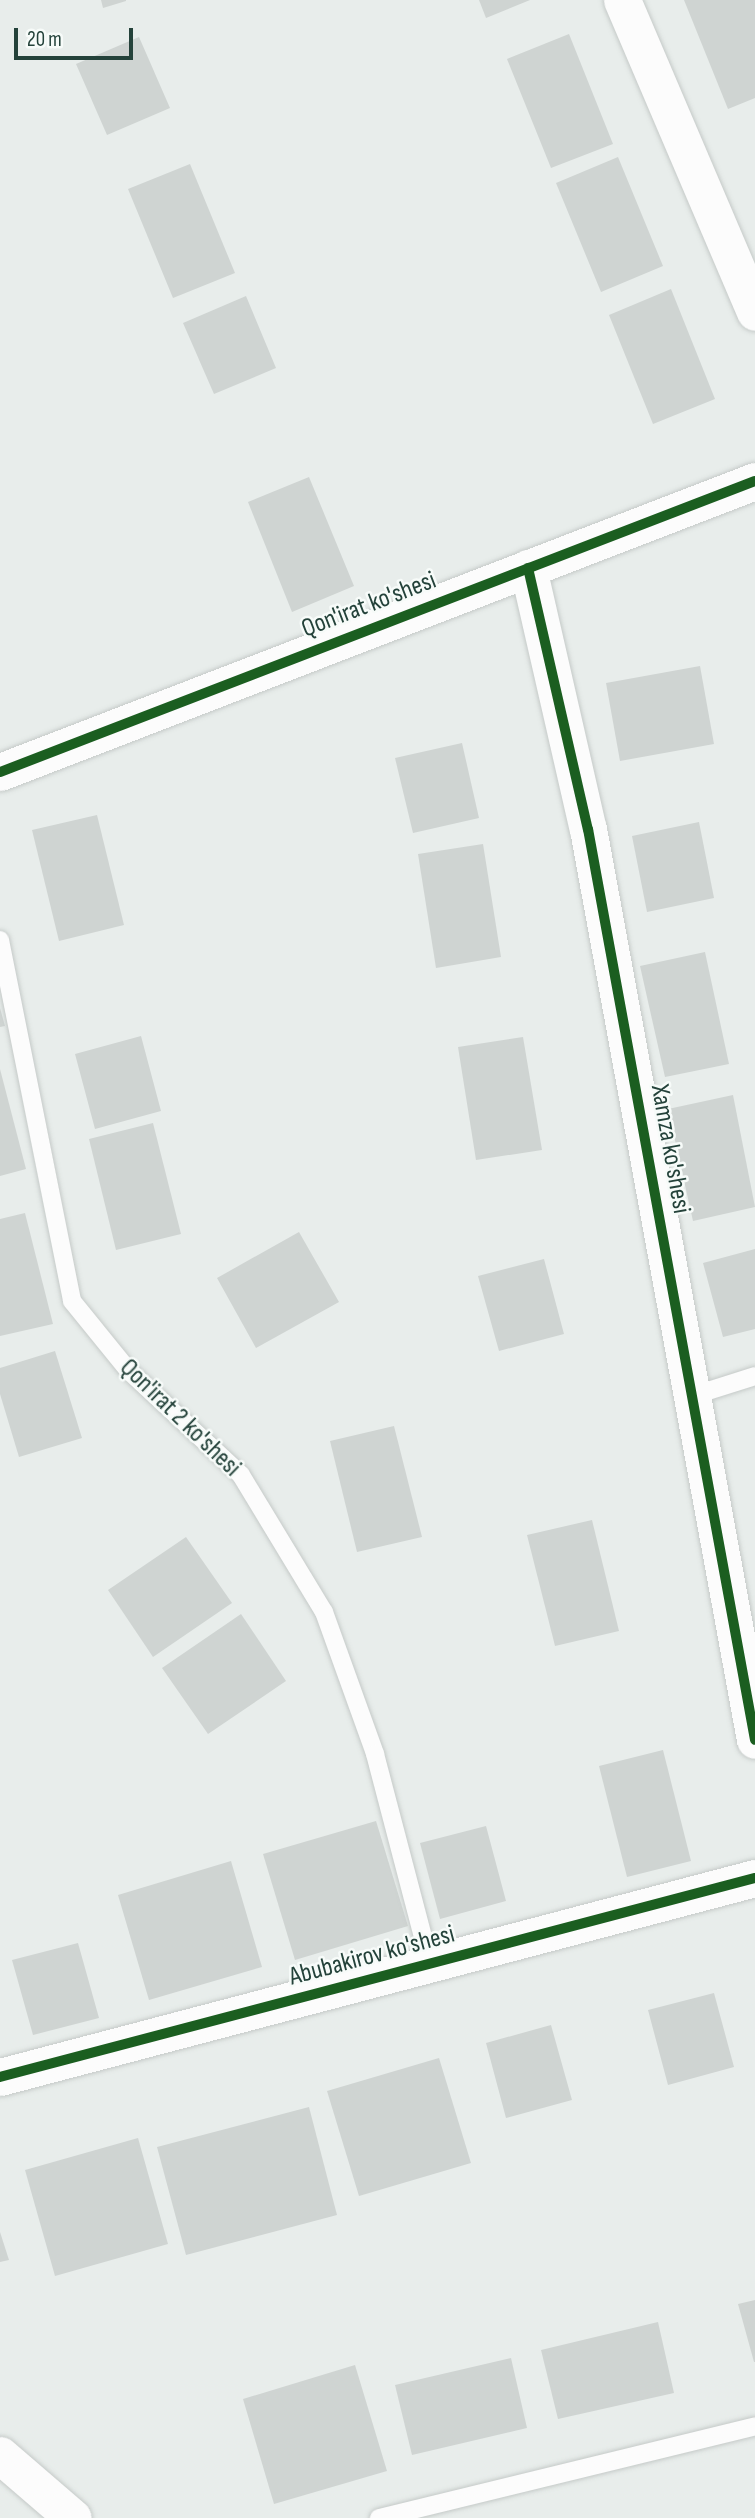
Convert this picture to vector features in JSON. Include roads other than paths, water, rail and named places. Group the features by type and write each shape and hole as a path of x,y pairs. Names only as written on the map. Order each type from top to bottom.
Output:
{"street":[{"path":"622,0 755,313"},
{"name":"Qon'irat ko'shesi","path":"0,772 755,481"},
{"name":"Xamza ko'shesi","path":"528,568 588,829 755,1740"},
{"name":"Abubakirov ko'shesi","path":"0,2077 755,1878"},
{"path":"0,2455 73,2518"}],"lane":[{"name":"Qon'irat 2 ko'shesi","path":"0,940 72,1301 128,1370 241,1475 324,1612 375,1754 430,1964"},
{"path":"692,1396 755,1376"},
{"path":"379,2518 755,2426"}]}
